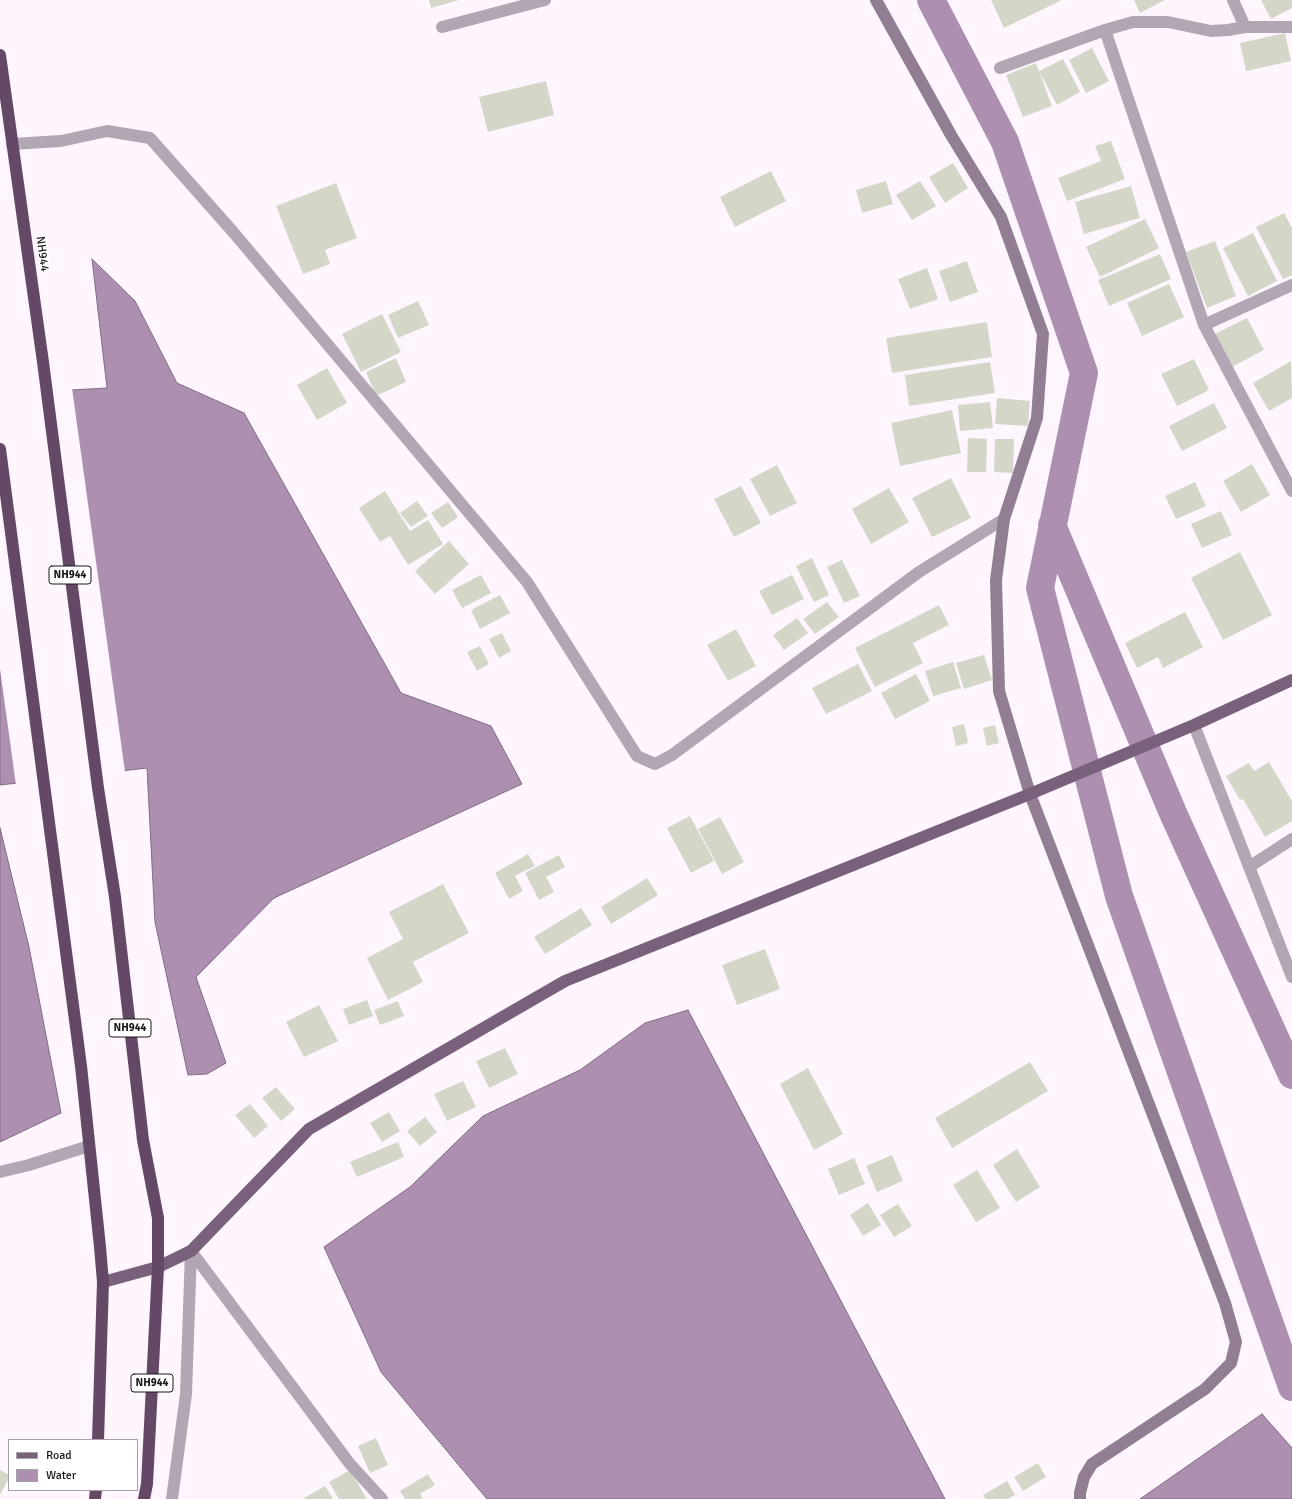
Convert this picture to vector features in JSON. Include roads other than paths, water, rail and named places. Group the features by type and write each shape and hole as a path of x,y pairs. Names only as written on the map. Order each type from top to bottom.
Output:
{"highway":[{"name":"NH944","path":"0,55 43,362 98,788 115,897 143,1140 158,1218 158,1267 147,1484 144,1499"},
{"path":"0,449 44,796 81,1066 103,1282 98,1439"}],"main road":[{"path":"103,1282 158,1267 190,1251 309,1129 565,981 1030,794 1194,725 1292,680"}],"street":[{"path":"442,27 545,0"},
{"path":"876,0 951,134 1001,217 1043,334 1037,418 1004,519 996,580 999,691 1030,794 1225,1303 1236,1342 1231,1364 1205,1389 1092,1464 1084,1477 1080,1499"},
{"path":"1233,0 1245,27"},
{"path":"1000,68 1105,30 1133,22 1168,22 1211,31 1245,27 1292,26"},
{"path":"1105,30 1204,325 1292,491"},
{"path":"12,144 61,140 107,131 150,138 234,233 527,582 637,756 655,764 672,754 919,572 1004,519"},
{"path":"1204,325 1292,285"},
{"path":"1194,725 1292,977"},
{"path":"1249,867 1292,840"},
{"path":"0,1172 29,1165 89,1146"},
{"path":"172,1499 186,1394 190,1251"},
{"path":"190,1251 350,1464 382,1499"}],"water":[{"path":"92,259 135,301 177,383 244,413 401,693 491,726 522,784 274,898 196,977 226,1063 207,1074 188,1075 155,922 147,768 0,785 0,394 107,388"},
{"path":"0,828 29,947 61,1113 0,1142"},
{"path":"688,1010 945,1499 487,1499 381,1372 324,1247 410,1187 483,1116 580,1070 645,1023"},
{"path":"1262,1414 1292,1448 1292,1499 1140,1499"}],"waterway":[{"path":"931,0 1005,142 1084,373 1040,588 1119,896 1292,1387"},
{"path":"1052,525 1173,813 1292,1075"}]}
